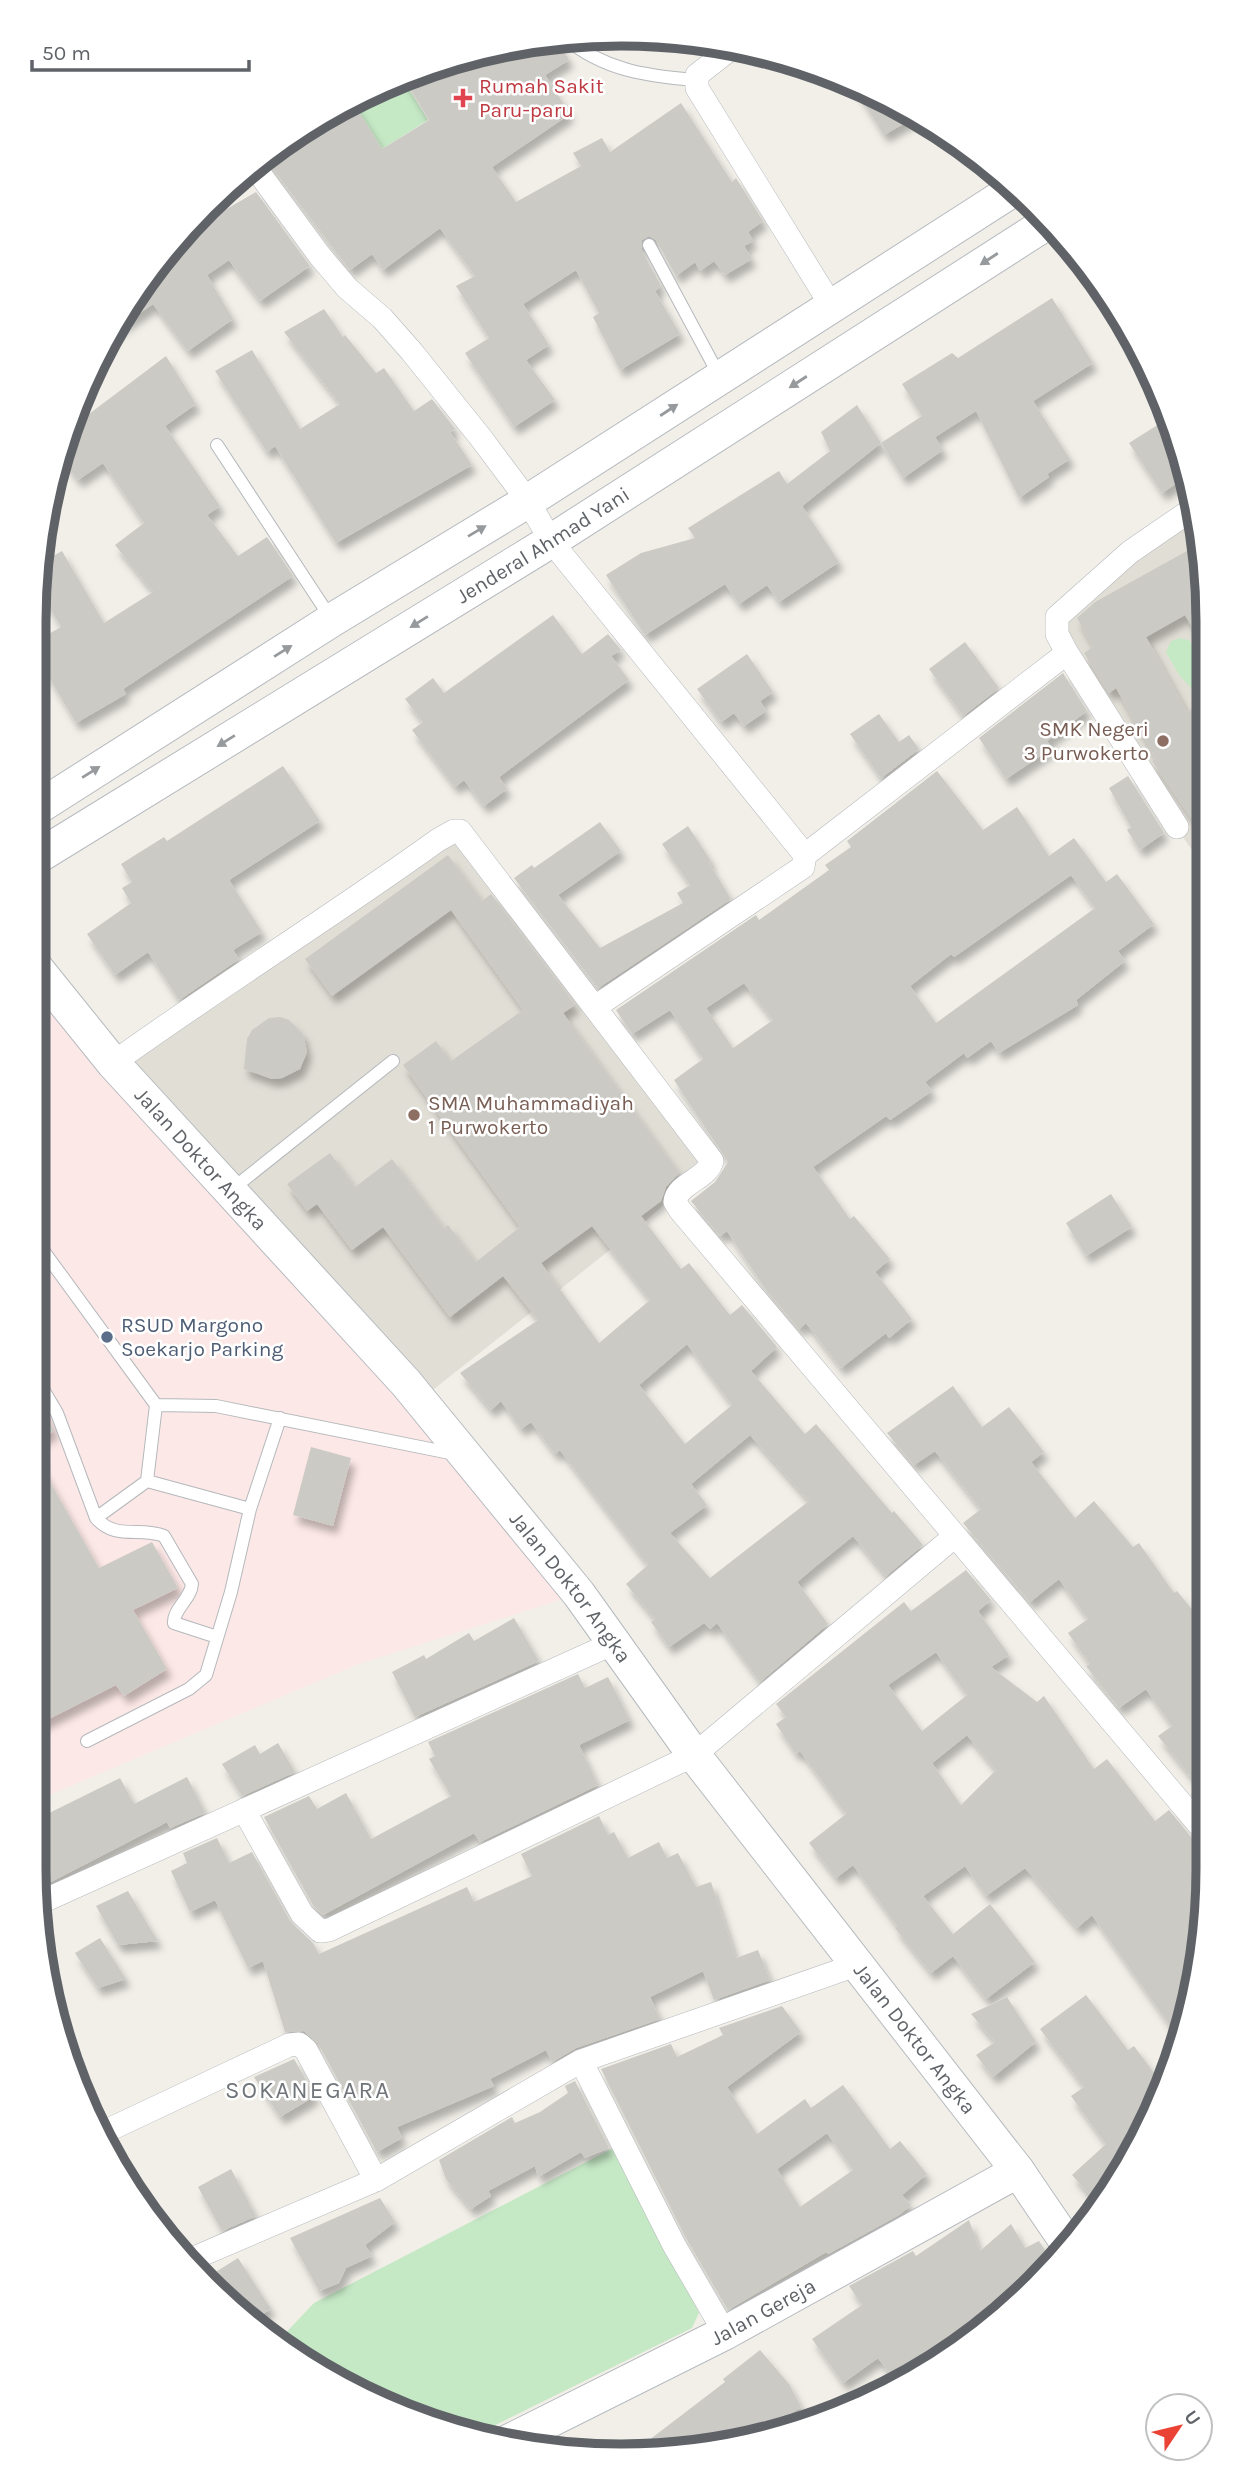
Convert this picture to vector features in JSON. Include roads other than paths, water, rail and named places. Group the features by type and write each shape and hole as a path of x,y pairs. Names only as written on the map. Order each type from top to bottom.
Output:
{"main road":[{"path":"46,802 332,620 528,501 1006,194"},
{"name":"Jenderal Ahmad Yani","path":"46,852 551,541 1039,226"},
{"path":"903,259 928,299"},
{"name":"Jalan Doktor Angka","path":"46,980 113,1063 395,1370 467,1457 616,1642 694,1755 1018,2171 1063,2237"},
{"name":"Jalan Gereja","path":"521,2435 725,2333 1018,2171"}],"street":[{"path":"722,55 695,80 697,88 831,305"},
{"path":"259,174 347,288 382,318 412,352 528,501 551,541 804,855 803,867 595,1007"},
{"path":"1177,827 1067,653 1057,634 1057,617 1130,552 1186,514"},
{"path":"804,855 1067,653"},
{"path":"113,1063 218,988 334,914 454,831 465,838 712,1161 708,1169 679,1191 675,1202 1196,1821"},
{"path":"244,1810 302,1914 320,1931 341,1924 694,1755 955,1536"},
{"path":"47,1899 616,1642"},
{"path":"196,2257 376,2180 580,2060 856,1965"},
{"path":"108,2130 289,2045 299,2044 306,2050 376,2180"},
{"path":"580,2060 674,2245 725,2333"}],"lane":[{"path":"576,48 608,65 649,76 695,80"},
{"path":"649,245 720,377"},
{"path":"217,445 332,620"},
{"path":"230,1191 393,1061"},
{"path":"46,1254 156,1405 147,1481 96,1518"},
{"path":"46,1394 57,1413 96,1518 103,1527 118,1533 164,1536 192,1584 191,1592 174,1616 174,1623 217,1637"},
{"path":"156,1405 216,1406 467,1457"},
{"path":"87,1741 200,1682 206,1675 250,1509 280,1418"},
{"path":"147,1481 250,1509"}],"place":[{"name":"Rumah Sakit Paru-paru","path":"463,98"},
{"name":"SMK Negeri 3 Purwokerto","path":"1163,741"},
{"name":"SMA Muhammadiyah 1 Purwokerto","path":"414,1115"},
{"name":"RSUD Margono Soekarjo Parking","path":"107,1337"}],"district":[{"name":"SOKANEGARA","path":"308,2090"}]}
